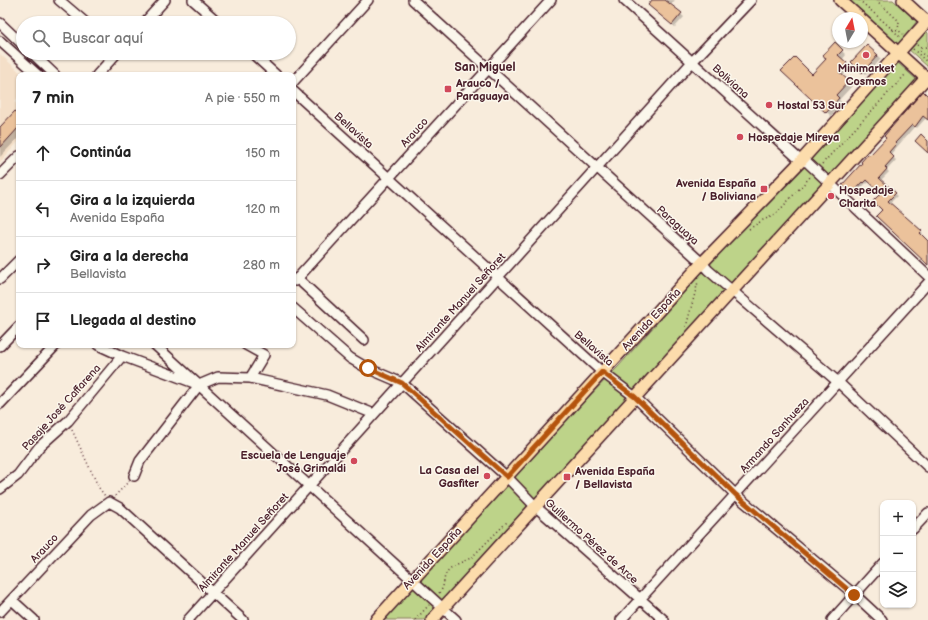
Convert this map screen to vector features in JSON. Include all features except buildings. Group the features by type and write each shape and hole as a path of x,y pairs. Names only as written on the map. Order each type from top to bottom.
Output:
{"main road":[{"path":"840,0 853,12"},
{"path":"903,0 928,22"},
{"name":"Avenida España","path":"376,620 602,372 705,267 898,53 928,22"},
{"path":"432,620 927,78 868,25"}],"street":[{"path":"59,0 78,16"},
{"path":"150,16 165,0"},
{"path":"193,0 211,16"},
{"path":"296,79 368,0"},
{"name":"Paraguaya","path":"413,0 705,267 838,382 928,467"},
{"name":"Arauco","path":"296,279 551,0"},
{"name":"Boliviana","path":"624,0 801,161 807,162 928,276"},
{"name":"Almirante Manuel Señoret","path":"188,620 499,278 692,62 751,0"},
{"path":"0,23 16,38"},
{"path":"0,41 16,55"},
{"path":"21,60 35,72"},
{"path":"39,60 52,72"},
{"path":"100,72 111,60"},
{"path":"260,60 273,72"},
{"name":"Bellavista","path":"296,94 602,372 635,397 736,495 882,620"},
{"path":"0,175 16,159"},
{"path":"0,279 16,263"},
{"path":"296,281 364,340"},
{"name":"Armando Sanhueza","path":"622,620 928,283"},
{"name":"Guillermo Pérez de Arce","path":"296,311 350,358 368,368 402,383 507,477 536,506 664,620"},
{"path":"0,346 16,329"},
{"path":"0,404 53,348"},
{"path":"105,348 199,385"},
{"path":"158,348 456,620"},
{"path":"250,378 264,355 251,348"},
{"name":"Pasaje José Caffarena","path":"0,489 18,475 39,447 68,421 122,356"},
{"path":"134,476 140,461 199,385 218,377 250,378 326,395 374,414"},
{"path":"109,502 120,508 243,620"},
{"name":"Arauco","path":"0,612 91,515 109,502"},
{"path":"916,526 928,513"},
{"path":"832,620 880,566"},
{"path":"12,600 34,620"}],"path":[{"path":"860,0 892,29 921,48 926,47 928,49"},
{"path":"876,0 898,21 898,30"},
{"path":"892,29 898,30 928,63"},
{"path":"921,48 920,52 925,56 928,56"},
{"path":"744,232 774,214 922,57"},
{"path":"686,328 698,283 705,267"},
{"path":"68,421 99,488 109,502 134,476"},
{"path":"415,620 443,589 446,573 450,568 472,557 508,522"}],"shaded area":[{"path":"0,54 20,72 16,72 16,100 14,102 16,104 16,144 0,162"}],"green space":[{"path":"845,0 893,0 917,21 897,47 868,21 868,12 858,12"},
{"path":"924,29 928,33 928,67 907,48"},
{"path":"897,62 918,81 827,182 728,287 658,367 535,498 424,620 380,620 509,478 618,367 702,272 807,162"}],"place":[{"name":"Minimarket Cosmos","path":"866,55"},
{"name":"Arauco / Paraguaya","path":"448,89"},
{"name":"Hostal 53 Sur","path":"769,105"},
{"name":"Hospedaje Mireya","path":"740,137"},
{"name":"Avenida España / Boliviana","path":"764,189"},
{"name":"Hospedaje Charita","path":"831,196"},
{"name":"Escuela de Lenguaje José Grimaldi","path":"354,461"},
{"name":"La Casa del Gasfiter","path":"487,476"},
{"name":"Avenida España / Bellavista","path":"567,477"}],"district":[{"name":"San Miguel","path":"485,67"}],"route":[{"path":"368,368 402,383 507,477 602,372 635,397 736,495 854,595"}]}
